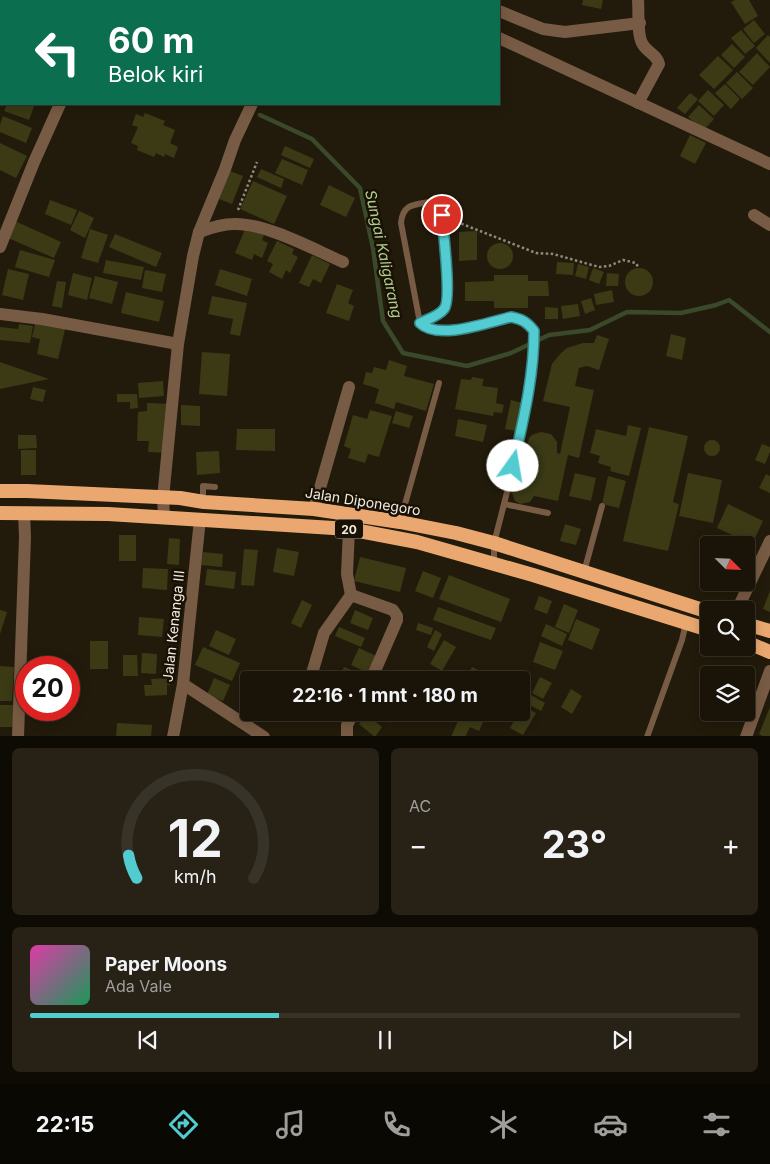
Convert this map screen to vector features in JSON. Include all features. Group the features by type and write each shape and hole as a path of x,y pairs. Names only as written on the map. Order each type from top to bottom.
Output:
{"highway":[{"name":"Jalan Diponegoro","path":"0,491 27,490 180,498 204,502 314,509 400,522 494,543 700,609"},
{"name":"20","path":"0,513 24,512 164,517 349,529 416,542 533,575 700,627"},
{"path":"686,623 688,606"},
{"path":"755,627 770,631"},
{"path":"755,646 770,652"}],"street":[{"path":"638,0 641,41 644,48 658,60 659,64 638,103"},
{"path":"500,11 543,28 565,32 640,23"},
{"path":"500,38 770,164"},
{"path":"0,247 34,162 60,105"},
{"path":"164,517 163,498 178,344 193,256 199,232 225,170 235,140 252,105"},
{"path":"754,215 770,225"},
{"path":"199,232 233,224 250,225 279,234 343,262"},
{"path":"0,314 42,319 178,344"},
{"path":"314,509 349,387"},
{"path":"18,736 25,546 24,512"},
{"name":"Jalan Kenanga III","path":"173,736 183,684 200,519"},
{"path":"313,671 324,633 351,595 347,574 349,529"},
{"path":"741,601 770,541"},
{"path":"351,595 393,610 397,616 376,671"},
{"path":"746,736 770,671"},
{"path":"183,684 264,736"},
{"path":"347,736 347,725 349,721"}],"lane":[{"path":"420,323 444,310 448,289 442,215 438,207 429,202 411,205 403,212 401,223 420,323 424,327 437,331 449,331 511,317 520,318 527,322 534,331 530,390 494,543 494,565"},
{"path":"400,522 439,383"},
{"path":"204,502 204,486 215,486"},
{"path":"504,504 548,513"},
{"path":"584,572 602,506"},
{"path":"647,736 682,640 686,623"}],"path":[{"path":"233,224 257,162"},
{"path":"442,215 536,253 554,254 599,267 609,266 623,260 636,263 638,267"}],"building":[{"path":"583,0 603,0 601,9 582,5"},
{"path":"735,0 749,0 758,16 745,24 731,2"},
{"path":"754,20 765,34 754,43 743,29"},
{"path":"741,30 755,46 745,54 731,38"},
{"path":"768,35 770,37 770,63 756,48"},
{"path":"732,44 745,57 734,68 721,55"},
{"path":"757,53 770,67 753,85 739,72"},
{"path":"718,56 733,70 714,89 699,75"},
{"path":"737,72 753,88 742,99 726,83"},
{"path":"725,84 740,99 731,109 715,93"},
{"path":"708,90 724,105 714,116 698,101"},
{"path":"690,93 698,99 685,114 677,108"},
{"path":"7,105 35,105 29,120 4,111"},
{"path":"699,105 714,119 703,131 688,117"},
{"path":"145,113 165,121 163,125 175,130 170,143 178,147 174,158 165,154 164,157 156,153 154,157 137,150 138,146 131,143 138,127 132,125 136,114 143,117"},
{"path":"3,116 32,128 26,143 0,132"},
{"path":"690,135 706,143 695,164 680,156"},
{"path":"0,143 27,156 16,178 0,170"},
{"path":"285,146 314,159 310,168 281,155"},
{"path":"282,159 308,170 302,185 275,173"},
{"path":"261,169 284,179 281,188 257,177"},
{"path":"230,171 243,176 232,204 219,199"},
{"path":"253,181 287,196 274,224 240,209"},
{"path":"329,185 355,198 346,217 320,205"},
{"path":"50,200 77,210 71,225 45,214"},
{"path":"79,211 94,218 85,238 70,230"},
{"path":"15,221 61,242 54,258 8,238"},
{"path":"246,227 264,235 262,240 268,243 262,258 254,254 252,260 235,253"},
{"path":"90,229 108,235 98,263 81,258"},
{"path":"477,231 477,260 459,261 459,232"},
{"path":"115,234 162,253 156,267 109,247"},
{"path":"277,241 294,249 292,254 298,257 290,273 286,270 282,279 269,272 273,264 267,261"},
{"path":"500,243 509,247 513,256 509,265 500,269 491,265 487,256 491,247"},
{"path":"20,250 55,260 49,277 15,267"},
{"path":"312,255 330,264 321,283 313,279 309,287 299,283"},
{"path":"106,260 144,267 141,280 103,273"},
{"path":"557,262 574,263 573,275 556,274"},
{"path":"578,264 589,267 586,279 575,276"},
{"path":"593,268 604,272 599,284 589,280"},
{"path":"639,268 649,272 653,282 649,292 639,296 629,292 625,282 629,272"},
{"path":"8,269 29,274 23,300 2,295"},
{"path":"220,269 252,279 247,296 215,285"},
{"path":"145,270 166,274 162,292 142,288"},
{"path":"73,273 92,278 87,300 68,295"},
{"path":"607,273 619,274 618,286 606,286"},
{"path":"494,275 528,275 528,281 548,281 549,296 528,296 528,308 494,308 494,301 465,301 465,282 494,281"},
{"path":"95,276 118,282 112,304 89,298"},
{"path":"57,281 66,282 62,308 52,306"},
{"path":"337,284 353,290 348,303 354,306 349,321 326,313"},
{"path":"612,290 614,302 596,305 594,294"},
{"path":"126,292 164,301 159,322 121,313"},
{"path":"212,296 247,303 240,336 230,334 233,319 208,314"},
{"path":"591,298 595,310 585,314 581,301"},
{"path":"578,304 580,316 563,319 561,306"},
{"path":"545,307 558,308 558,319 545,319"},
{"path":"36,320 66,325 58,359 37,354 40,339 32,337"},
{"path":"19,324 33,326 30,343 0,340 0,327 18,329"},
{"path":"671,334 686,338 682,360 666,356"},
{"path":"597,335 609,339 599,370 587,366 579,368 575,386 594,390 579,458 568,455 558,501 534,496 530,502 520,504 515,501 512,493 515,486 519,483 529,438 541,432 551,434 557,442 557,453 560,454 570,407 543,401 552,364 567,348 583,343 594,343"},
{"path":"202,352 230,354 227,396 199,394"},
{"path":"389,360 407,366 404,376 434,384 426,411 396,402 394,409 375,403 379,389 363,384 366,372 372,373 374,367 386,370"},
{"path":"0,362 49,379 0,389"},
{"path":"472,377 484,379 482,386 498,388 496,403 504,405 502,413 494,412 493,416 455,409 461,379 471,380"},
{"path":"163,381 164,396 139,398 138,383"},
{"path":"33,387 46,390 43,402 30,399"},
{"path":"117,394 137,394 138,408 130,409 130,402 117,402"},
{"path":"511,400 522,403 516,431 505,429"},
{"path":"147,403 172,404 166,453 148,452 149,441 137,441 138,412 147,411"},
{"path":"181,405 200,406 200,426 181,425"},
{"path":"370,410 392,416 379,457 368,454 365,463 348,458 351,449 344,446 353,415 367,419"},
{"path":"396,411 413,416 409,428 392,423"},
{"path":"458,419 487,425 483,442 455,436"},
{"path":"628,425 641,428 629,476 610,471 611,467 598,463 600,456 590,453 596,429 626,436"},
{"path":"649,427 688,436 673,502 679,504 668,551 623,541"},
{"path":"237,429 275,429 275,451 236,450"},
{"path":"18,435 36,435 37,448 18,449"},
{"path":"712,440 718,442 720,448 718,454 712,456 706,454 704,448 706,442"},
{"path":"762,444 770,447 765,464 755,460"},
{"path":"21,450 36,450 36,475 21,475"},
{"path":"219,451 220,473 197,475 196,452"},
{"path":"575,473 596,478 591,501 569,496"},
{"path":"688,473 722,480 713,523 679,516"},
{"path":"766,474 770,476 770,493 759,488"},
{"path":"608,476 626,481 619,508 602,504"},
{"path":"728,504 763,521 755,538 755,536 734,536 717,528"},
{"path":"565,524 581,529 576,545 560,541"},
{"path":"119,535 136,535 136,561 119,561"},
{"path":"169,538 180,539 179,565 167,564"},
{"path":"277,548 299,552 294,576 273,572"},
{"path":"244,549 258,550 254,586 241,585"},
{"path":"203,552 223,554 222,567 201,565"},
{"path":"360,557 406,568 400,592 354,581"},
{"path":"143,568 168,569 167,590 142,588"},
{"path":"207,569 236,572 234,589 205,585"},
{"path":"423,571 441,578 433,598 415,591"},
{"path":"449,575 510,599 501,622 439,599"},
{"path":"770,591 770,612 763,609"},
{"path":"539,596 552,601 547,614 534,609"},
{"path":"302,600 312,605 301,628 291,623"},
{"path":"564,604 578,610 569,633 555,627"},
{"path":"438,607 496,628 491,640 433,620"},
{"path":"0,610 7,612 0,634"},
{"path":"355,610 373,618 368,630 350,623"},
{"path":"139,617 164,619 162,637 138,635"},
{"path":"576,619 600,629 592,650 568,640"},
{"path":"418,623 433,628 431,635 416,630"},
{"path":"546,624 567,634 562,646 541,636"},
{"path":"339,627 365,638 361,647 335,636"},
{"path":"216,630 236,639 229,655 209,646"},
{"path":"435,630 442,634 434,651 427,647"},
{"path":"444,640 456,647 442,671 430,664"},
{"path":"90,641 108,641 108,669 90,669"},
{"path":"540,642 563,651 555,670 533,662"},
{"path":"203,647 240,663 232,681 195,665"},
{"path":"359,648 376,656 369,671 364,671 351,665"},
{"path":"142,653 157,654 156,674 141,673"},
{"path":"123,655 137,655 138,676 123,676"},
{"path":"0,666 14,667 12,701 0,701"},
{"path":"344,667 354,671 342,671"},
{"path":"472,667 480,671 470,671"},
{"path":"540,677 552,683 543,699 532,693"},
{"path":"170,678 170,685 167,685 167,695 145,696 144,685 152,685 151,679"},
{"path":"214,678 230,685 223,701 207,695"},
{"path":"571,689 582,696 572,714 561,707"},
{"path":"531,695 545,703 541,711 530,705"},
{"path":"0,705 13,705 13,727 0,727"},
{"path":"770,707 770,736 759,734"},
{"path":"530,710 536,713 523,735 510,728 514,721 530,721"},
{"path":"362,721 374,721 382,727 374,736 359,724"},
{"path":"458,721 484,721 479,731 470,727 466,736 451,736"},
{"path":"117,723 152,725 151,736 116,736"}],"waterway":[{"name":"Sungai Kaligarang","path":"260,115 312,139 360,188 373,248 383,321 403,353 467,366 511,353 549,335 590,330 627,312 681,313 729,300 770,332"}],"route":[{"path":"442,215 448,300 444,310 420,323 424,327 437,331 449,331 511,317 520,318 527,322 534,331 530,390 513,466"}]}
